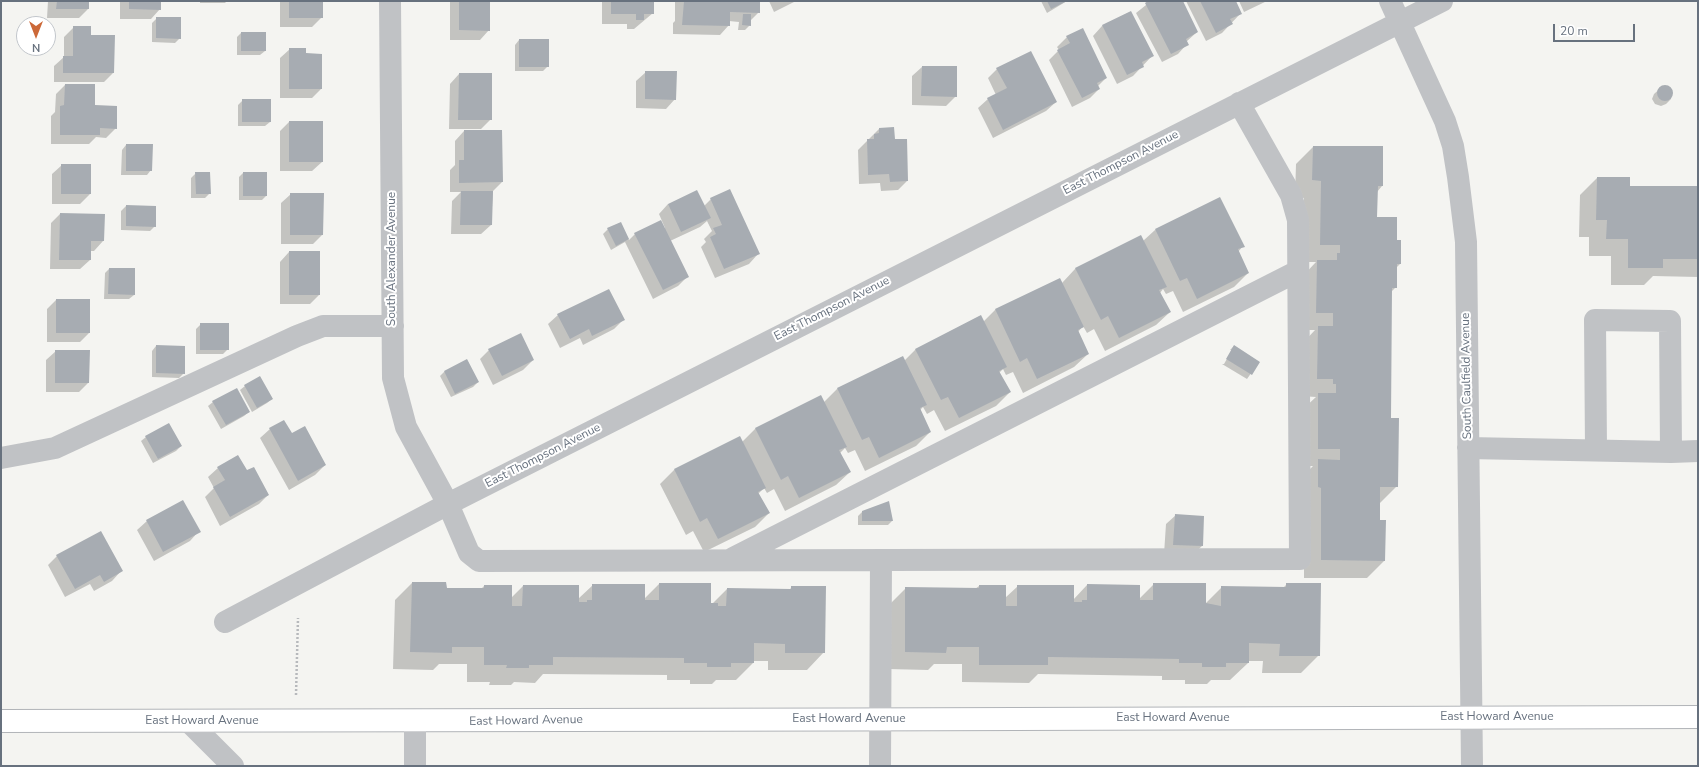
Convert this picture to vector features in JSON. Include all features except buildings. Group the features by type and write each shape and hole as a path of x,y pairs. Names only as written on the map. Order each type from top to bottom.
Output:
{"main road":[{"name":"East Howard Avenue","path":"1,721 415,722 880,718 1698,717"}],"street":[{"name":"South Alexander Avenue","path":"390,1 393,378 406,426 448,504 469,553 479,561 1300,559 1298,271"},
{"name":"South Caulfield Avenue","path":"1390,1 1445,121 1453,146 1466,242 1472,766"},
{"name":"East Thompson Avenue","path":"225,622 448,504 1442,1"},
{"path":"728,560 1298,271 1298,220 1291,195 1239,103"},
{"path":"1596,450 1595,320 1670,321 1671,452"},
{"path":"1,458 55,448 297,336 324,326 393,326"},
{"path":"1468,448 1671,452 1698,451"},
{"path":"880,766 881,560"},
{"path":"188,721 233,766"},
{"path":"415,722 415,766"}],"path":[{"path":"296,695 298,618"}]}
